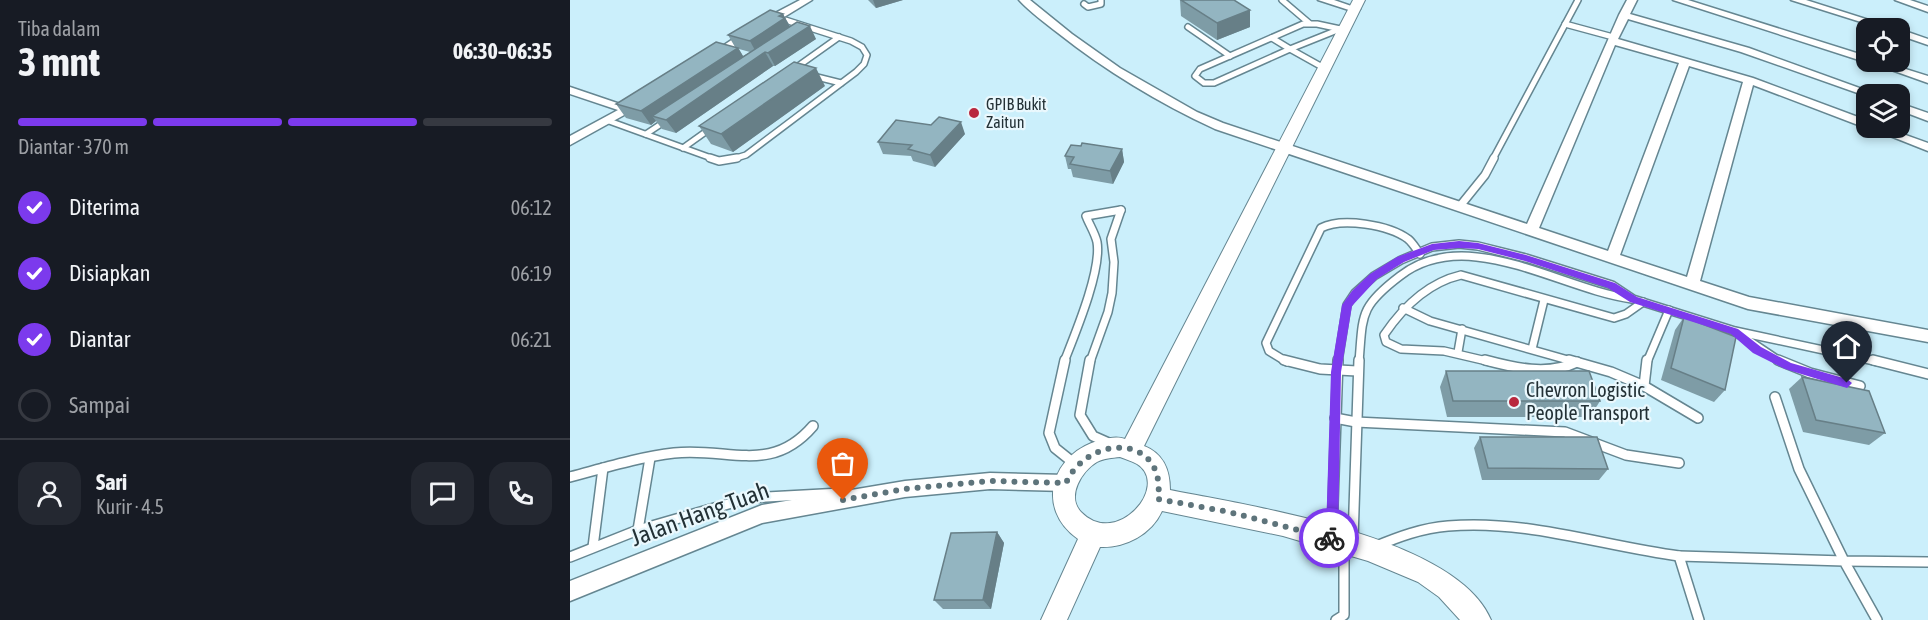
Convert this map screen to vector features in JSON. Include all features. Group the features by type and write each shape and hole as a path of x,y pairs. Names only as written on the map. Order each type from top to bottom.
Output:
{"street":[{"path":"702,63 728,52 774,17 807,0"},
{"path":"1024,0 1061,31 1172,104 1219,126 1692,285 1779,310 1928,336"},
{"path":"1126,448 1357,5 1323,0"},
{"path":"1531,230 1632,0"},
{"path":"1678,0 1856,56"},
{"path":"1796,0 1842,9 1864,18"},
{"path":"1900,0 1928,9"},
{"path":"1624,15 1745,50 1856,89"},
{"path":"1910,36 1928,42"},
{"path":"1613,39 1749,80 1856,120"},
{"path":"1612,258 1685,61"},
{"path":"1904,72 1928,80"},
{"path":"1692,285 1749,80"},
{"path":"570,90 628,110"},
{"path":"570,141 646,98"},
{"path":"1910,110 1928,117"},
{"path":"1903,138 1928,147"},
{"path":"1126,448 1142,454 1152,462 1158,473 1160,485 1158,499 1144,520 1133,528 1113,535 1093,534 1081,528 1071,519 1065,508 1064,496 1071,474 1097,451 1126,448"},
{"name":"Jalan Hang Tuah","path":"570,591 762,514 905,489 1071,474"},
{"path":"1158,499 1229,512 1350,543 1427,573 1448,588 1478,620"},
{"path":"1054,620 1093,534"}],"lane":[{"path":"1084,4 1095,6 1101,4 1101,0"},
{"path":"1282,0 1310,23 1342,30"},
{"path":"1460,206 1485,175 1578,0"},
{"path":"609,121 719,161 746,155 864,64 867,55 862,47 839,37 774,17"},
{"path":"1310,23 1200,69 1195,76 1204,83 1214,83 1290,49 1342,30"},
{"path":"1565,24 1613,39"},
{"path":"796,33 806,27"},
{"path":"1188,27 1230,56"},
{"path":"839,37 791,71 841,83"},
{"path":"1272,38 1324,68"},
{"path":"646,134 674,115"},
{"path":"683,148 719,122"},
{"path":"1071,474 1055,448 1049,433 1063,365 1083,315 1094,270 1097,242 1086,216 1121,210 1111,239 1114,262 1112,293 1108,312 1091,356 1080,415 1093,436 1126,448"},
{"path":"1357,371 1336,372 1284,361 1269,354 1266,349 1266,343 1321,228 1334,221 1367,225 1398,233 1410,240 1424,261"},
{"path":"1097,242 1111,239"},
{"path":"1350,543 1335,418 1336,372 1347,305 1374,276 1418,251 1450,245 1478,246 1526,258 1612,285 1633,299"},
{"path":"1344,618 1350,543 1357,371 1364,315 1370,304 1388,286 1424,261 1442,256 1476,256 1523,268 1610,297 1633,299 1735,331 1848,354 1928,374"},
{"path":"1577,362 1559,369 1540,370 1518,367 1458,352 1399,350 1386,342 1384,335 1402,308 1446,280 1461,275 1614,318 1626,314 1643,302"},
{"path":"1374,276 1388,286"},
{"path":"1532,349 1544,300"},
{"path":"1402,308 1412,315 1611,372 1644,386 1698,418"},
{"path":"1644,386 1647,358 1669,310"},
{"path":"1458,352 1462,329"},
{"path":"1735,331 1757,350 1788,366 1833,381 1860,386"},
{"path":"1775,397 1798,469 1844,561 1877,620"},
{"path":"1335,418 1356,422 1565,432 1626,454 1654,461 1678,463"},
{"path":"570,477 650,458 689,452 748,456 776,453 799,443 813,426"},
{"path":"638,530 650,458"},
{"path":"593,548 603,468"},
{"path":"570,557 638,530 749,498 905,489"},
{"path":"1350,543 1431,527 1498,526 1542,531 1647,553 1679,556 1928,562"},
{"path":"1679,556 1699,620"}],"building":[{"path":"1181,0 1234,0 1250,10 1217,23"},
{"path":"770,10 783,14 779,16 785,18 750,41 728,35"},
{"path":"797,22 810,26 768,53 765,52 666,120 652,116"},
{"path":"716,42 738,48 641,111 616,104"},
{"path":"794,62 816,68 721,134 699,126"},
{"path":"939,117 961,122 930,155 908,149 912,145 878,142 896,120 931,125"},
{"path":"1082,143 1122,149 1110,171 1070,164 1074,157 1065,156 1071,145 1081,146"},
{"path":"1684,317 1736,337 1725,390 1671,368"},
{"path":"1446,371 1589,371 1600,401 1453,401"},
{"path":"1802,377 1869,391 1885,433 1816,420"},
{"path":"1480,437 1597,437 1608,469 1488,468"},
{"path":"997,532 983,600 934,600 951,533"}],"way so far":[{"path":"843,500 905,489 990,481 1066,483 1070,473 1090,454 1105,448 1120,447 1142,454 1152,462 1158,473 1160,485 1158,499 1229,512 1329,538"}],"place":[{"name":"GPIB Bukit Zaitun","path":"974,113"},
{"name":"Chevron Logistic People Transport","path":"1514,402"}],"route":[{"path":"1329,538 1332,538 1336,372 1347,305 1366,282 1418,251 1459,244 1478,246 1526,258 1612,285 1633,299 1735,331 1757,350 1774,360 1808,374 1847,383"}]}
